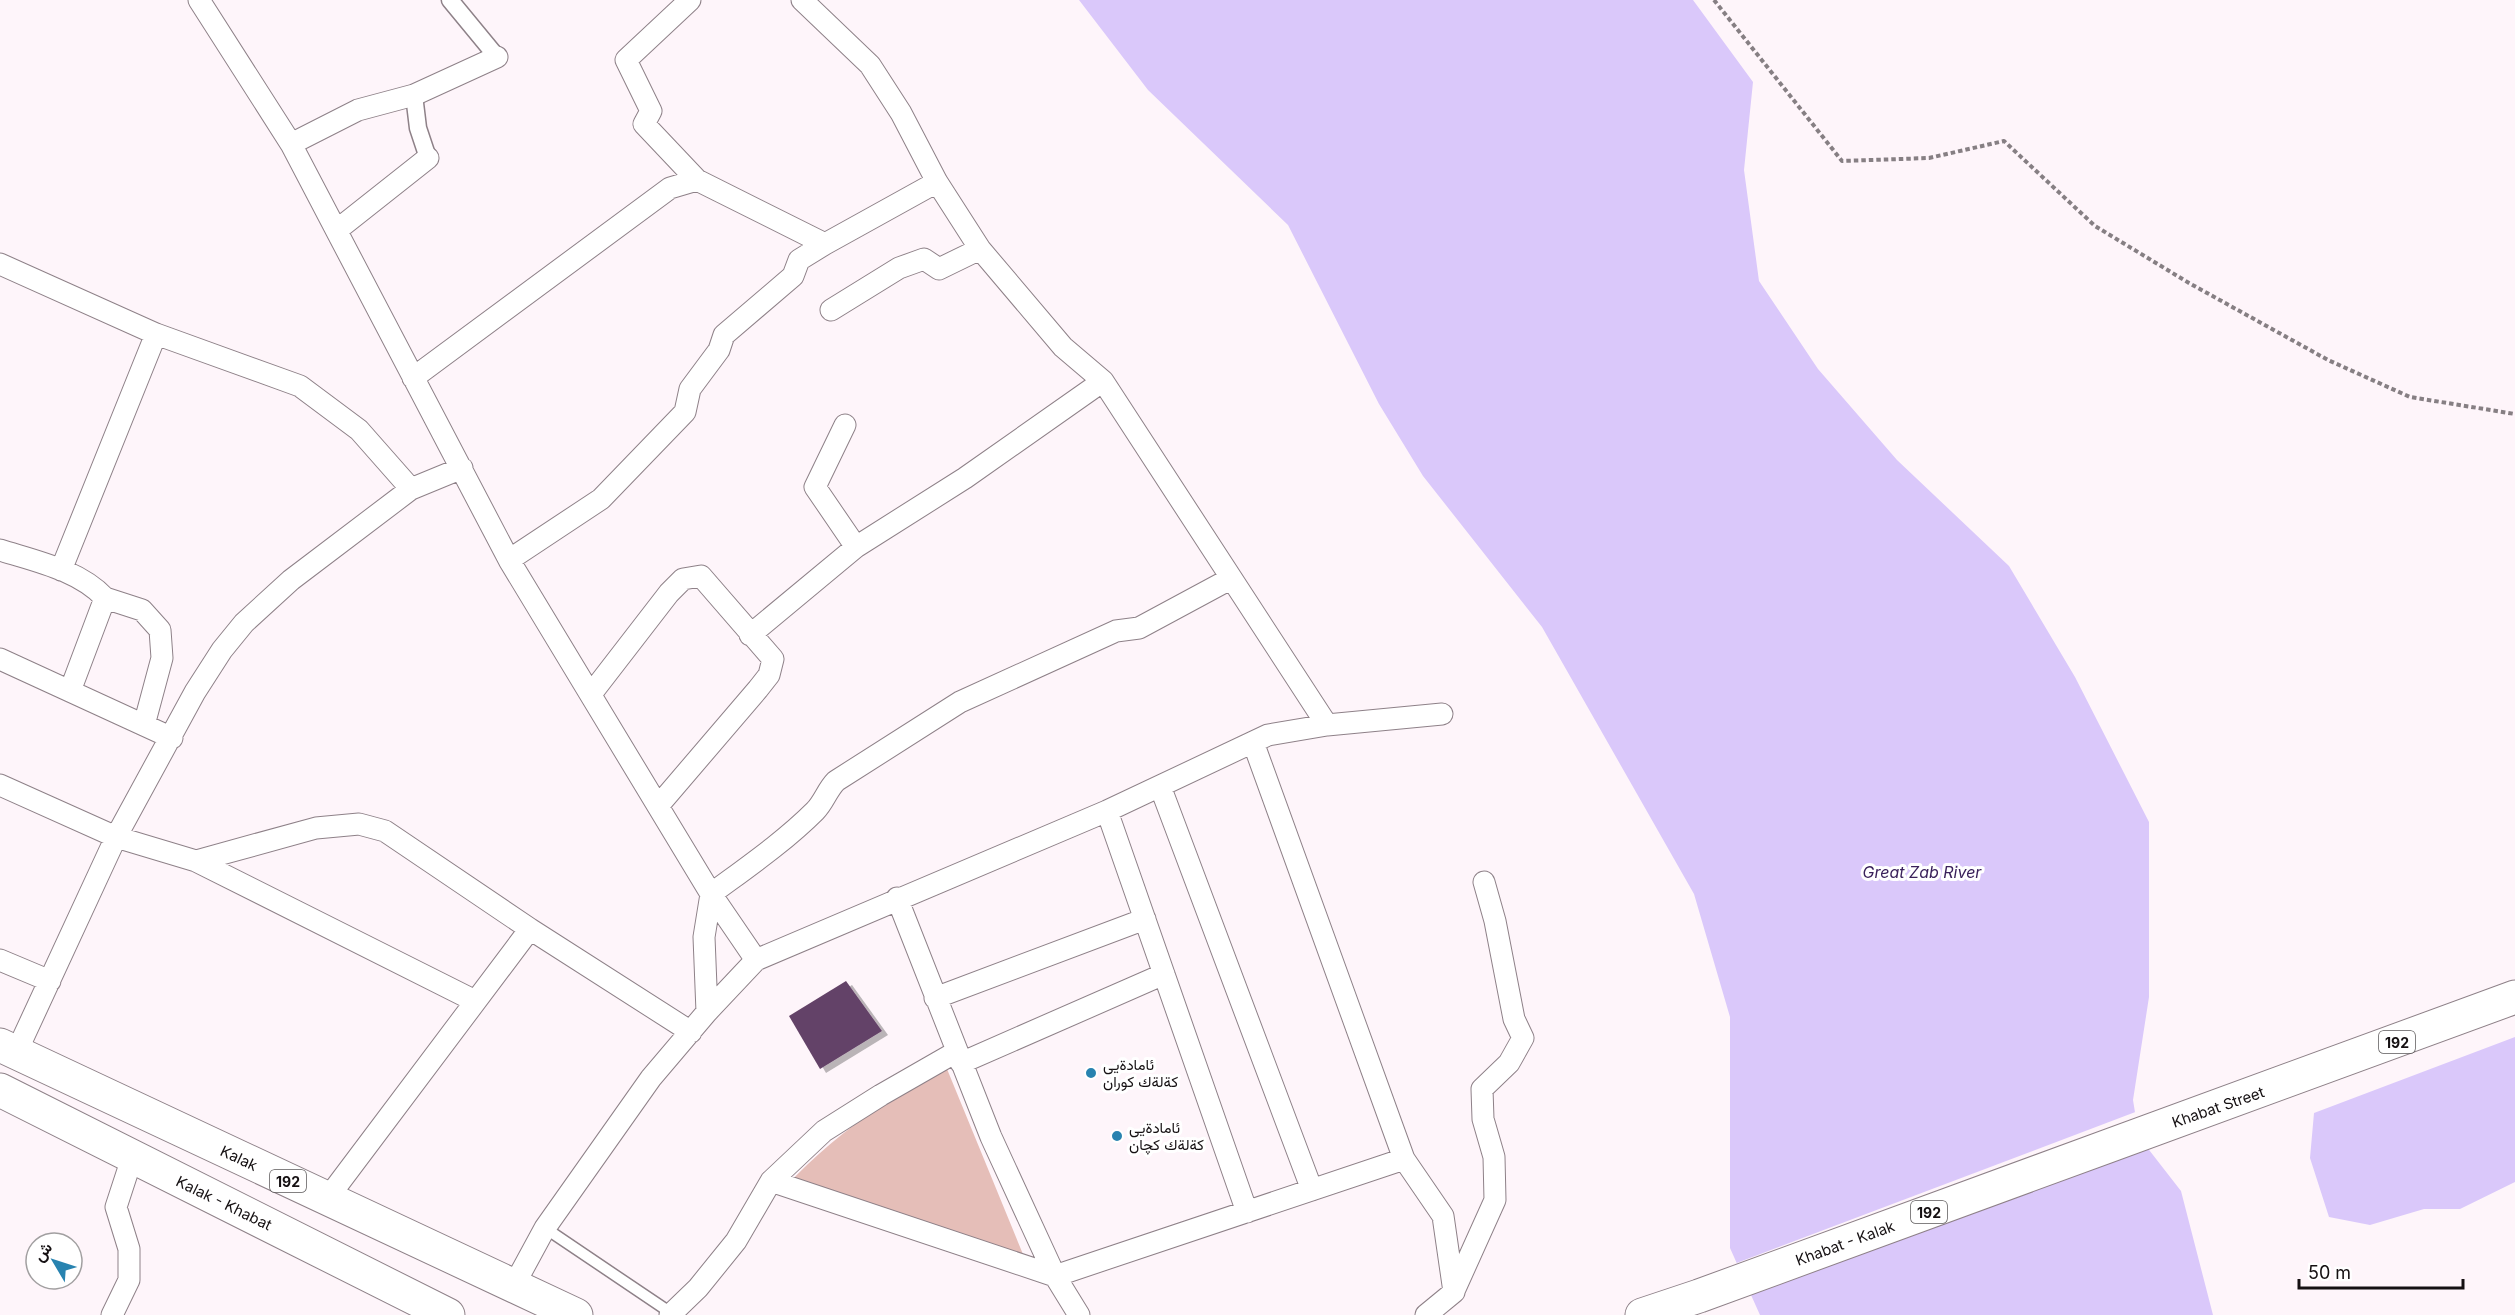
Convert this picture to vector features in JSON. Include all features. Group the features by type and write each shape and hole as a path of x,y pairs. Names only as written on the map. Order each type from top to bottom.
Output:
{"main road":[{"name":"Khabat Street","path":"2159,1127 2278,1086 2515,997"},
{"name":"Kalak","path":"8,1049 569,1313"},
{"name":"Kalak - Khabat","path":"0,1090 448,1315"},
{"name":"Khabat - Kalak","path":"1642,1315 2159,1127"}],"street":[{"path":"199,0 291,144 509,560 711,894 756,960"},
{"path":"291,144 358,110 414,95 497,57 450,0"},
{"path":"690,0 626,60 651,111 644,124 697,180 825,244"},
{"path":"802,0 870,65 901,113 937,182 980,249 1063,347 1103,381 1230,579 1327,724"},
{"path":"337,230 428,158 418,128 414,95"},
{"path":"413,378 670,188 697,180"},
{"path":"509,560 601,500 684,412 690,390 718,350 724,335 793,276 799,260 937,182"},
{"path":"831,310 899,268 924,259 939,269 980,249"},
{"path":"0,264 156,334 300,386 359,430 411,489"},
{"path":"61,570 156,334"},
{"path":"750,635 856,547 965,478 1103,381"},
{"path":"845,425 815,487 856,547"},
{"path":"8,1049 50,981 116,837 172,738 195,692 222,650 244,623 291,580 411,489 462,468"},
{"path":"0,550 61,570 96,589 105,598 142,610 160,630 162,658 144,725"},
{"path":"591,694 669,593 683,579 701,576 772,659 769,675 658,806"},
{"path":"707,1012 704,937 711,894 801,824 817,809 827,790 836,781 960,702 1116,631 1139,628 1230,579"},
{"path":"70,691 105,598"},
{"path":"0,658 172,738"},
{"path":"513,1287 545,1228 651,1078 707,1012 756,960 897,898 1107,811 1268,735 1327,724 1443,714"},
{"path":"1253,742 1404,1159 1443,1216 1454,1292"},
{"path":"0,785 116,837 196,861 475,1001"},
{"path":"1160,786 1312,1190"},
{"path":"1107,811 1247,1212"},
{"path":"196,861 316,828 359,824 385,831 530,929 691,1032"},
{"path":"1426,1315 1454,1292 1495,1200 1494,1157 1483,1119 1482,1089 1509,1063 1523,1038 1515,1019 1495,921 1484,882"},
{"path":"897,898 991,1137 1055,1276 1079,1315"},
{"path":"935,998 1145,919"},
{"path":"327,1199 530,929"},
{"path":"0,960 50,981"},
{"path":"670,1314 683,1305 736,1241 771,1181 824,1131 881,1095 959,1057 1164,974"},
{"path":"112,1315 129,1280 129,1249 116,1207 118,1193 132,1158"},
{"path":"771,1181 1055,1276 1404,1159"}],"lane":[{"path":"545,1228 670,1314"}],"path":[{"path":"1714,0 1842,161 1929,158 2004,141 2095,226 2189,284 2328,360 2410,397 2515,414"}],"shaded area":[{"path":"947,1069 1027,1264 787,1185 819,1154 866,1116"}],"water":[{"name":"Great Zab River","path":"1079,0 1693,0 1753,82 1744,170 1759,281 1818,369 1897,460 2009,566 2075,677 2149,822 2149,997 2133,1100 2139,1137 2181,1191 2213,1315 1760,1315 1730,1248 1730,1017 1694,894 1542,627 1423,476 1379,404 1288,225 1148,90"},
{"path":"2515,1037 2515,1182 2460,1209 2424,1209 2370,1225 2329,1217 2310,1158 2314,1113"}],"pier":[{"path":"2138,1111 2142,1134 1741,1281 1734,1264"}],"building":[{"path":"846,981 882,1031 820,1069 789,1016"}],"place":[{"name":"ئامادةيى كةلةك كوران","path":"1091,1073"},
{"name":"ئامادةيى كةلةك كچان","path":"1117,1136"}]}
